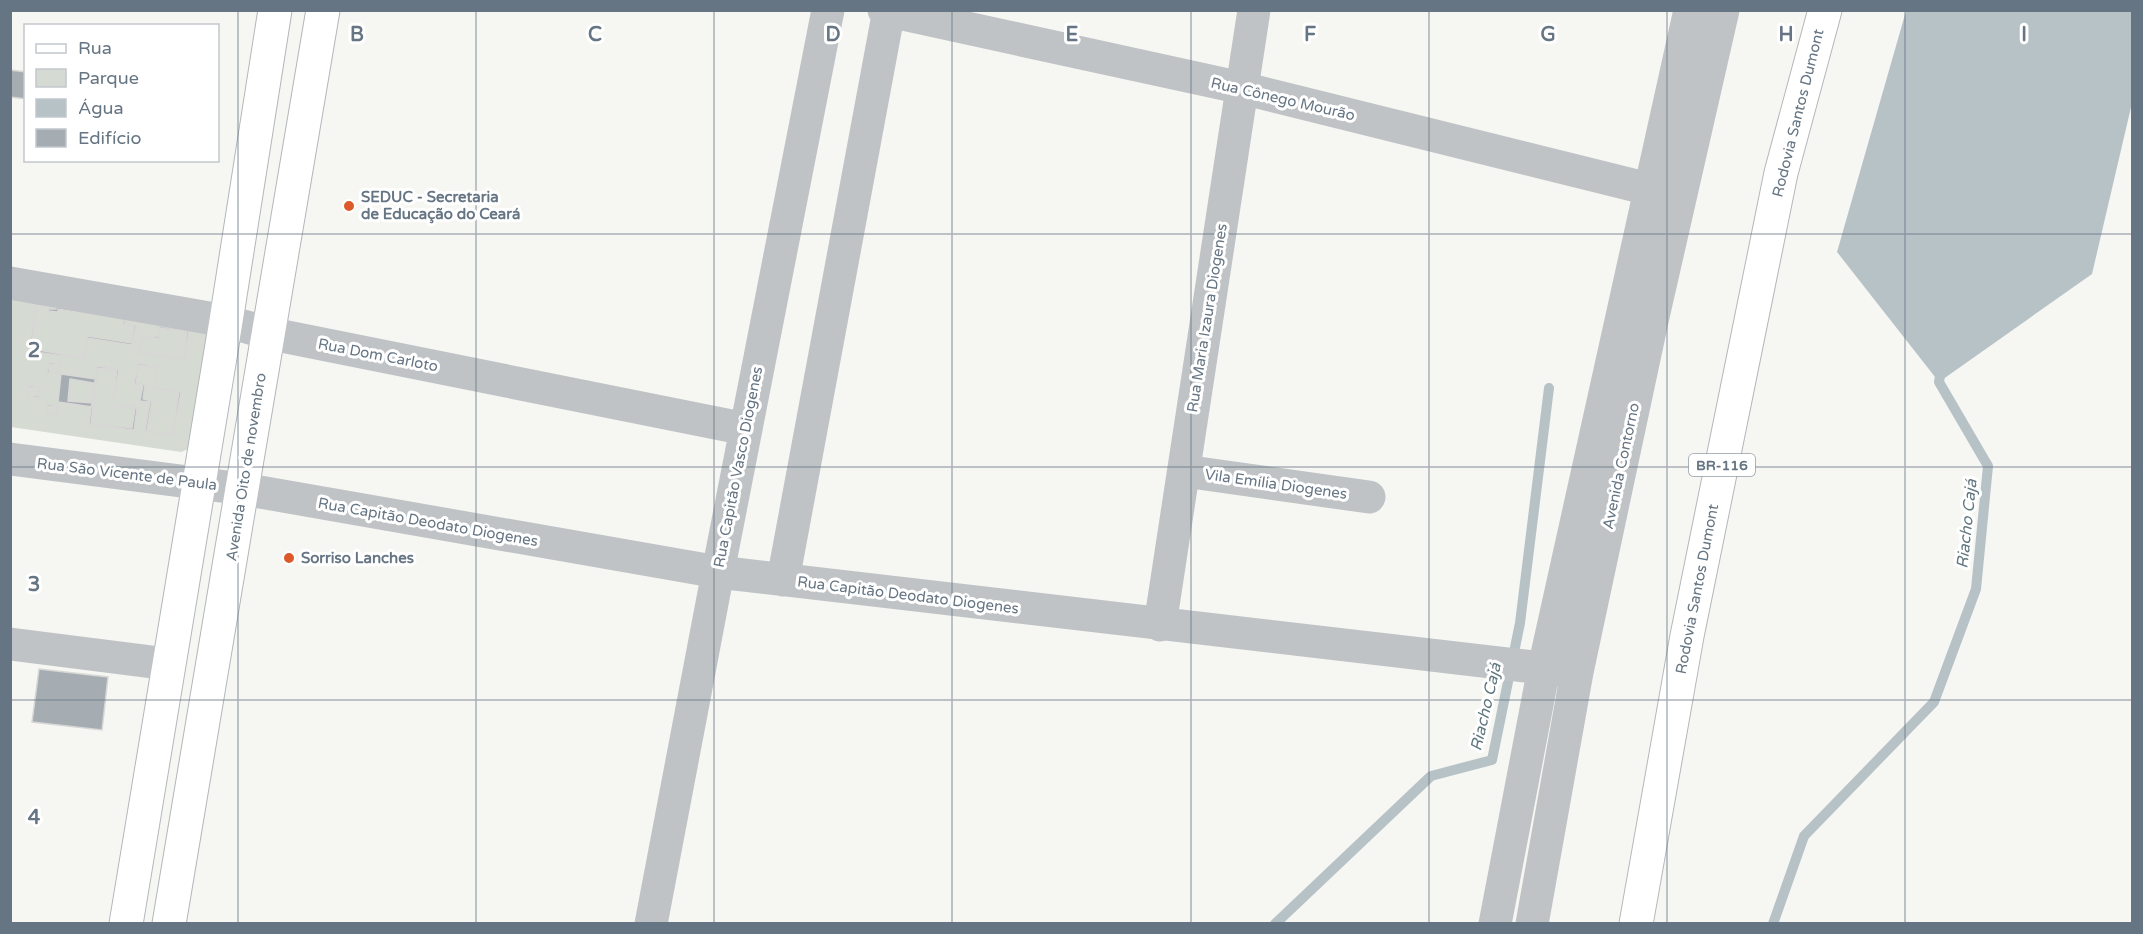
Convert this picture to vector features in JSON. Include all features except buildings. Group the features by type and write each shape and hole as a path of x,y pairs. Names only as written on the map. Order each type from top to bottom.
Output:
{"main road":[{"path":"126,924 275,10"},
{"name":"Avenida Oito de novembro","path":"169,924 323,10"},
{"name":"Rodovia Santos Dumont","path":"1636,924 1687,636 1781,173 1825,10"}],"street":[{"name":"Rua Capitão Vasco Diogenes","path":"651,924 828,10"},
{"name":"Rua Maria Izaura Diogenes","path":"1160,625 1254,10"},
{"path":"1495,924 1544,668 1665,193 1690,10"},
{"name":"Avenida Contorno","path":"1532,924 1665,193 1723,10"},
{"name":"Rua Cônego Mourão","path":"887,11 1242,88 1665,193"},
{"path":"783,580 887,11"},
{"name":"Rua Dom Carloto","path":"10,283 226,321 267,333 746,429"},
{"name":"Rua São Vicente de Paula","path":"10,459 243,489"},
{"name":"Vila Emília Diogenes","path":"1184,471 1369,497"},
{"name":"Rua Capitão Deodato Diogenes","path":"243,489 718,572 1577,672"},
{"path":"10,644 168,664"}],"green space":[{"path":"10,285 204,319 213,337 196,446 181,452 11,427"}],"water":[{"path":"1906,11 2132,11 2132,103 2092,274 1939,382 1837,252"}],"waterway":[{"name":"Riacho Cajá","path":"1773,924 1804,836 1934,702 1976,589 1988,466 1939,382 1941,370"},
{"name":"Riacho Cajá","path":"1275,924 1431,776 1492,760 1520,623 1549,388"}],"place":[{"name":"SEDUC - Secretaria de Educação do Ceará","path":"349,206"},
{"name":"Sorriso Lanches","path":"289,558"}]}
